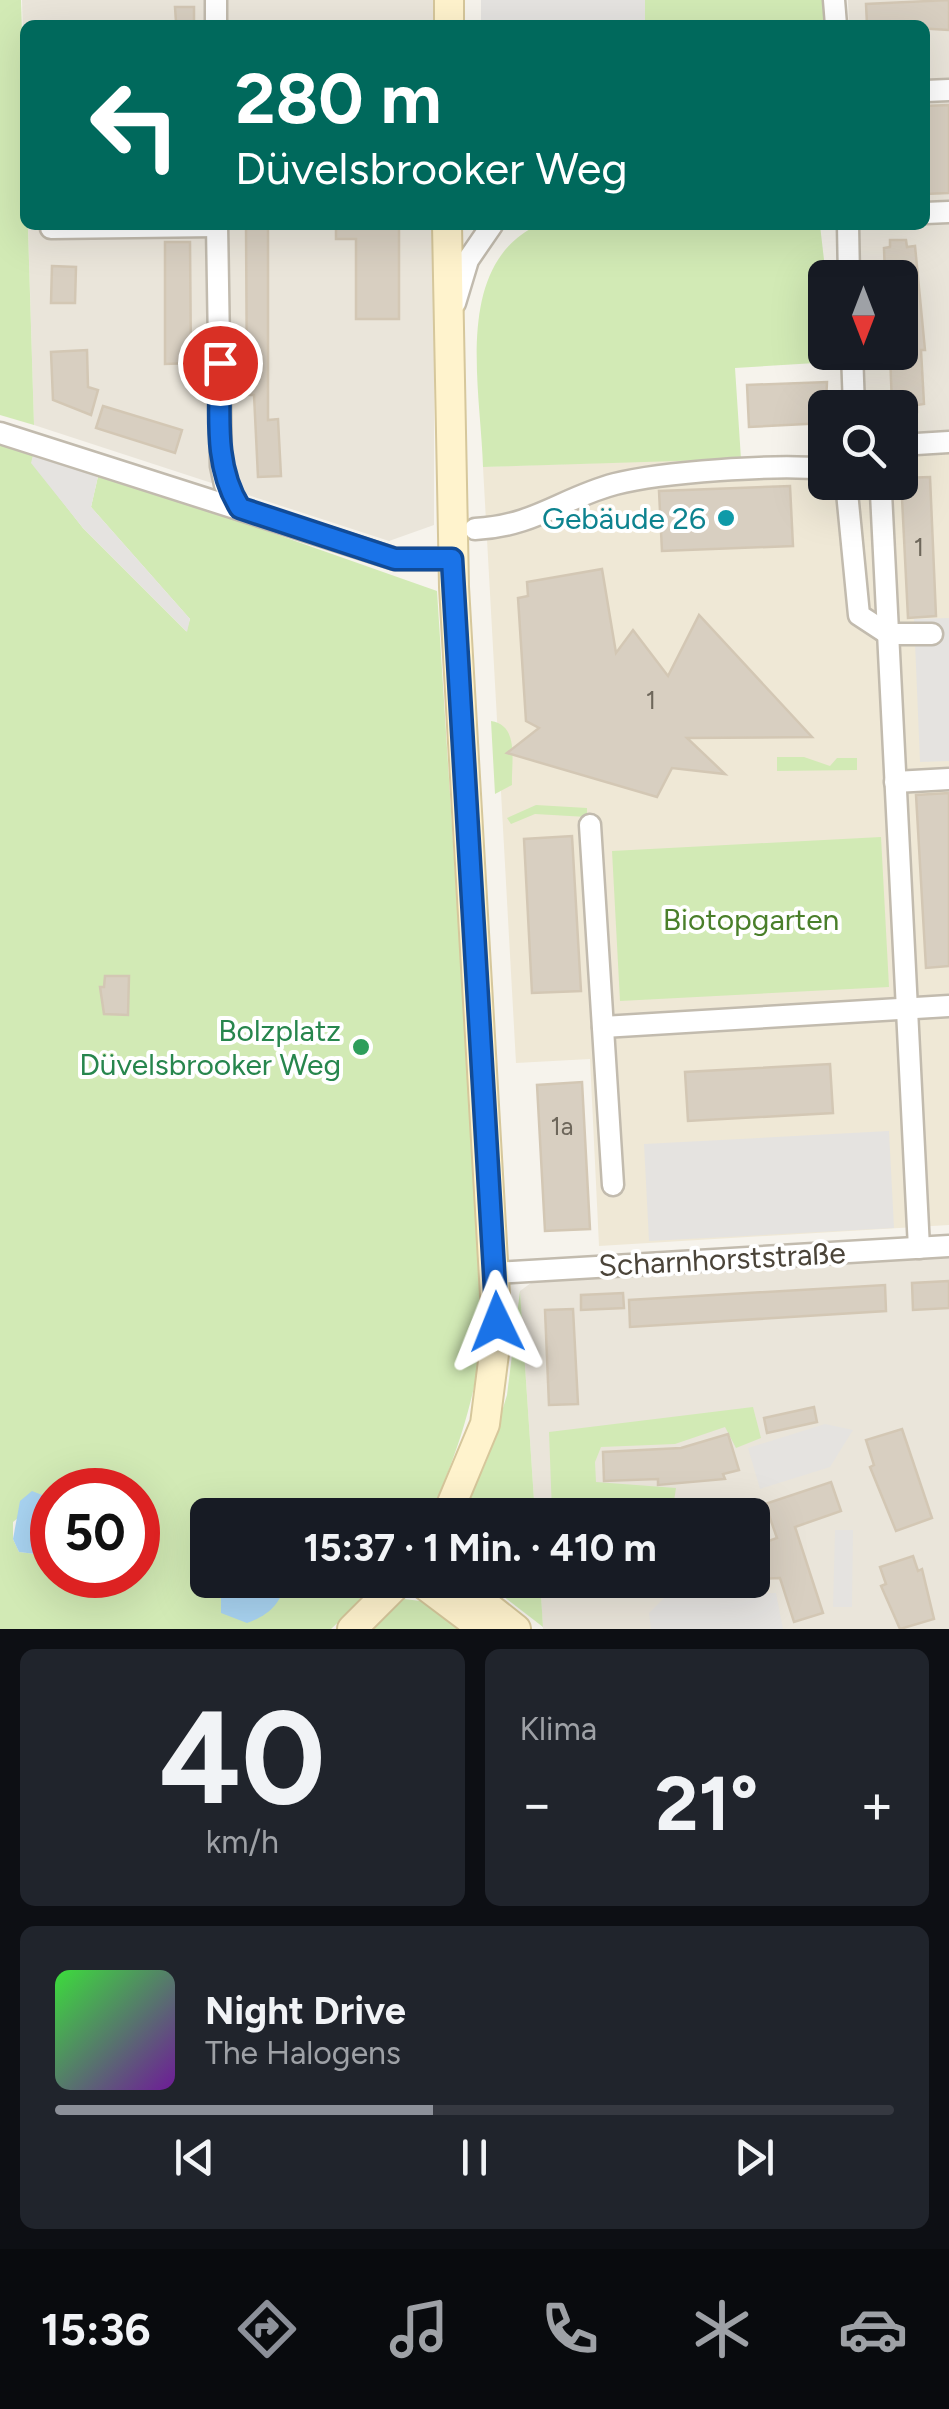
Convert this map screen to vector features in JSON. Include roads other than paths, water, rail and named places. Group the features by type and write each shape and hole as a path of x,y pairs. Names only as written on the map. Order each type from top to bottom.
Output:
{"main road":[{"path":"447,230 452,559 495,1273 496,1360 474,1457 455,1498"},
{"path":"352,1629 383,1598"},
{"path":"442,1598 483,1629"},
{"path":"477,1598 516,1629"}],"street":[{"path":"218,230 221,466 225,485 240,508"},
{"path":"447,324 468,260 489,230"},
{"path":"848,230 849,260"},
{"path":"0,433 395,559 452,559"},
{"path":"918,443 949,442"},
{"path":"476,529 535,519 614,484 652,477 808,470"},
{"path":"847,500 854,598 859,615 888,634 932,634"},
{"path":"882,500 919,1248"},
{"path":"895,782 949,779"},
{"path":"590,824 614,1185"},
{"path":"603,1027 949,1006"},
{"name":"Scharnhorststraße","path":"495,1273 949,1246"}],"water":[{"path":"30,1493 30,1553 19,1552 13,1539 20,1501"},
{"path":"221,1598 280,1598 273,1608 247,1623 221,1613"}],"place":[{"name":"Gebäude 26","path":"726,518"},
{"name":"Bolzplatz Düvelsbrooker Weg","path":"361,1047"}],"park label":[{"name":"Biotopgarten","path":"751,919"}]}
